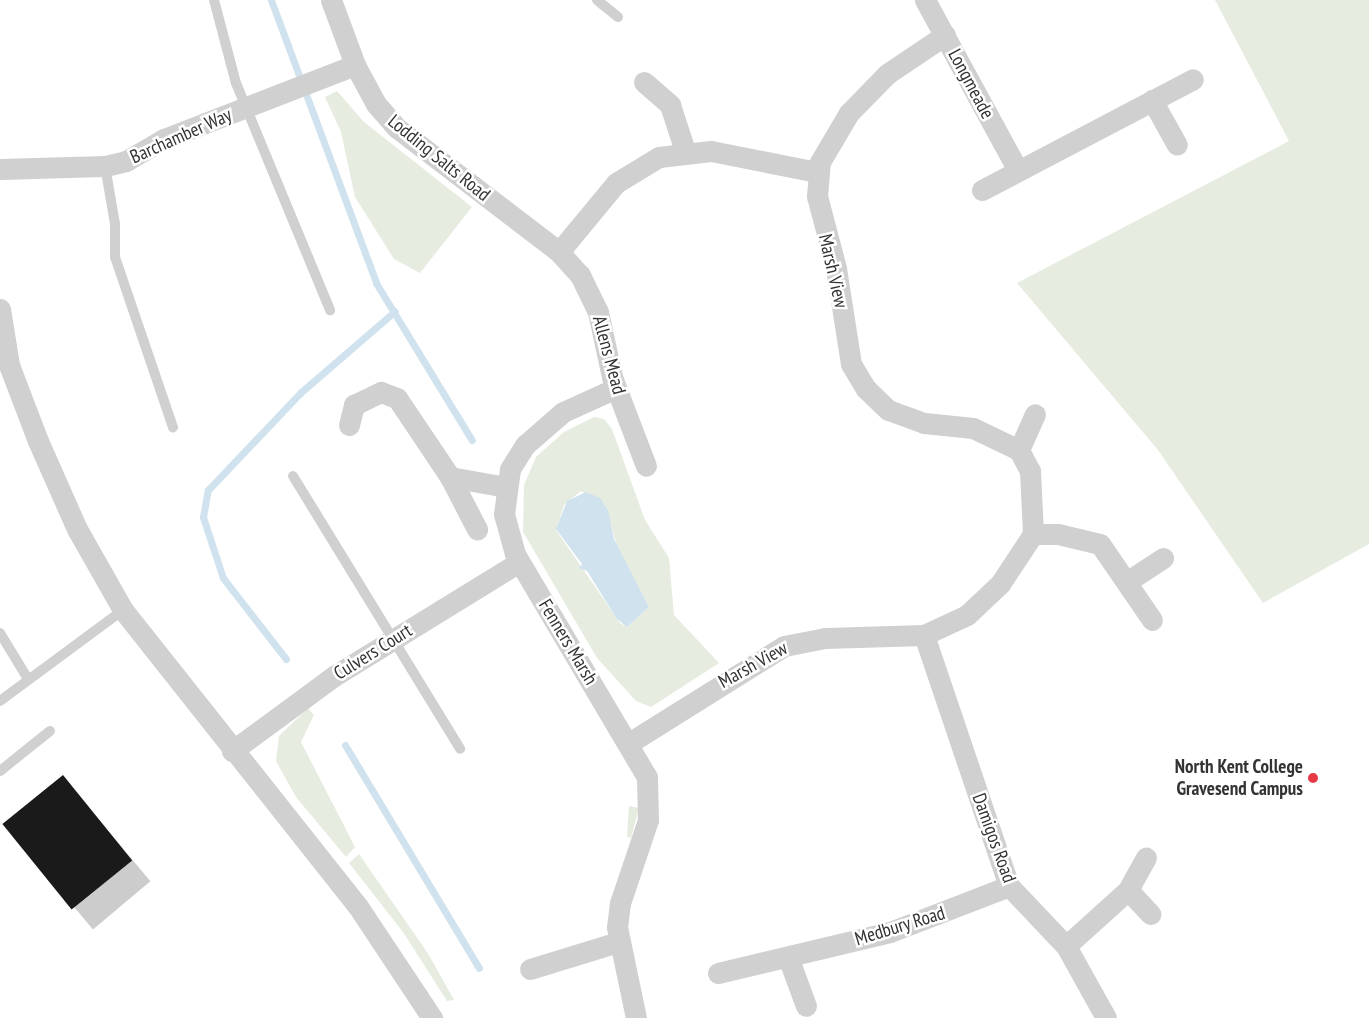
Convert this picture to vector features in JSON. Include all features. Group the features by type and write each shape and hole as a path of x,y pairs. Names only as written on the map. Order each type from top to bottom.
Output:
{"street":[{"name":"Lodding Salts Road","path":"331,0 355,65 376,104 397,128 498,207"},
{"name":"Longmeade","path":"925,0 1017,169"},
{"name":"Marsh View","path":"945,35 871,89 834,135 817,172 816,189 836,268 851,364 866,389 888,410 924,422 973,428 1019,450"},
{"name":"Barchamber Way","path":"0,169 105,166 253,104 355,65"},
{"path":"982,190 1017,169 1193,79"},
{"path":"644,82 670,105 686,151"},
{"path":"1152,100 1177,145"},
{"path":"559,252 624,176 651,160 686,151 711,150 817,172"},
{"name":"Allens Mead","path":"498,207 559,252 580,275 596,304 616,388 646,466"},
{"path":"0,309 10,365 38,441 77,529 123,610 232,751 357,906 432,1018"},
{"name":"Fenners Marsh","path":"616,388 578,404 536,433 514,460 506,487 505,526 519,562 629,743 646,777 650,804 620,903 618,942 636,1018"},
{"path":"349,425 354,405 381,392 397,398 450,477 476,529"},
{"path":"1035,414 1019,450 1030,471 1033,534 1058,534 1100,544 1128,581 1152,620"},
{"path":"450,477 506,487"},
{"name":"Marsh View","path":"629,743 731,675 792,643 924,635 967,615 1000,584 1033,534"},
{"path":"1128,581 1163,558"},
{"name":"Culvers Court","path":"232,751 314,690 519,562"},
{"name":"Damigos Road","path":"924,635 1009,886 1066,946 1106,1018"},
{"path":"1066,946 1128,890 1146,858"},
{"name":"Medbury Road","path":"718,974 904,927 1009,886"},
{"path":"1128,890 1150,914"},
{"path":"530,969 618,942"},
{"path":"788,957 806,1006"}],"lane":[{"path":"214,0 330,310"},
{"path":"596,0 618,17"},
{"path":"105,166 115,224 115,257 173,427"},
{"path":"293,476 395,638 460,749"},
{"path":"0,701 123,610"},
{"path":"0,633 28,679"},
{"path":"0,771 50,731"}],"shaded area":[{"path":"1215,0 1369,0 1369,544 1263,603 1158,450 1017,283 1289,141"},
{"path":"337,91 364,122 472,207 420,273 394,259 355,197 341,132 325,97"},
{"path":"594,417 604,419 612,429 645,520 669,558 674,615 719,663 651,707 636,701 597,658 523,532 524,485 536,457 564,432","holes":["581,491 605,505 617,546 649,607 627,627 620,623 556,530 564,505"]},
{"path":"308,708 314,715 301,742 355,847 346,857 296,797 276,761 279,736"},
{"path":"629,806 639,808 631,838 627,837"},
{"path":"359,854 429,955 454,1000 447,1001 403,932 349,863"}],"water":[{"path":"586,492 600,498 608,510 614,539 649,607 627,627 617,619 587,571 579,568 582,564 556,529 567,501"}],"building":[{"path":"63,775 132,860 72,910 2,824"}],"waterway":[{"path":"271,0 376,283 472,440"},
{"path":"286,659 223,578 203,517 208,490 300,393 395,311"},
{"path":"345,745 479,968"}],"place":[{"name":"North Kent College Gravesend Campus","path":"1313,778"}]}
